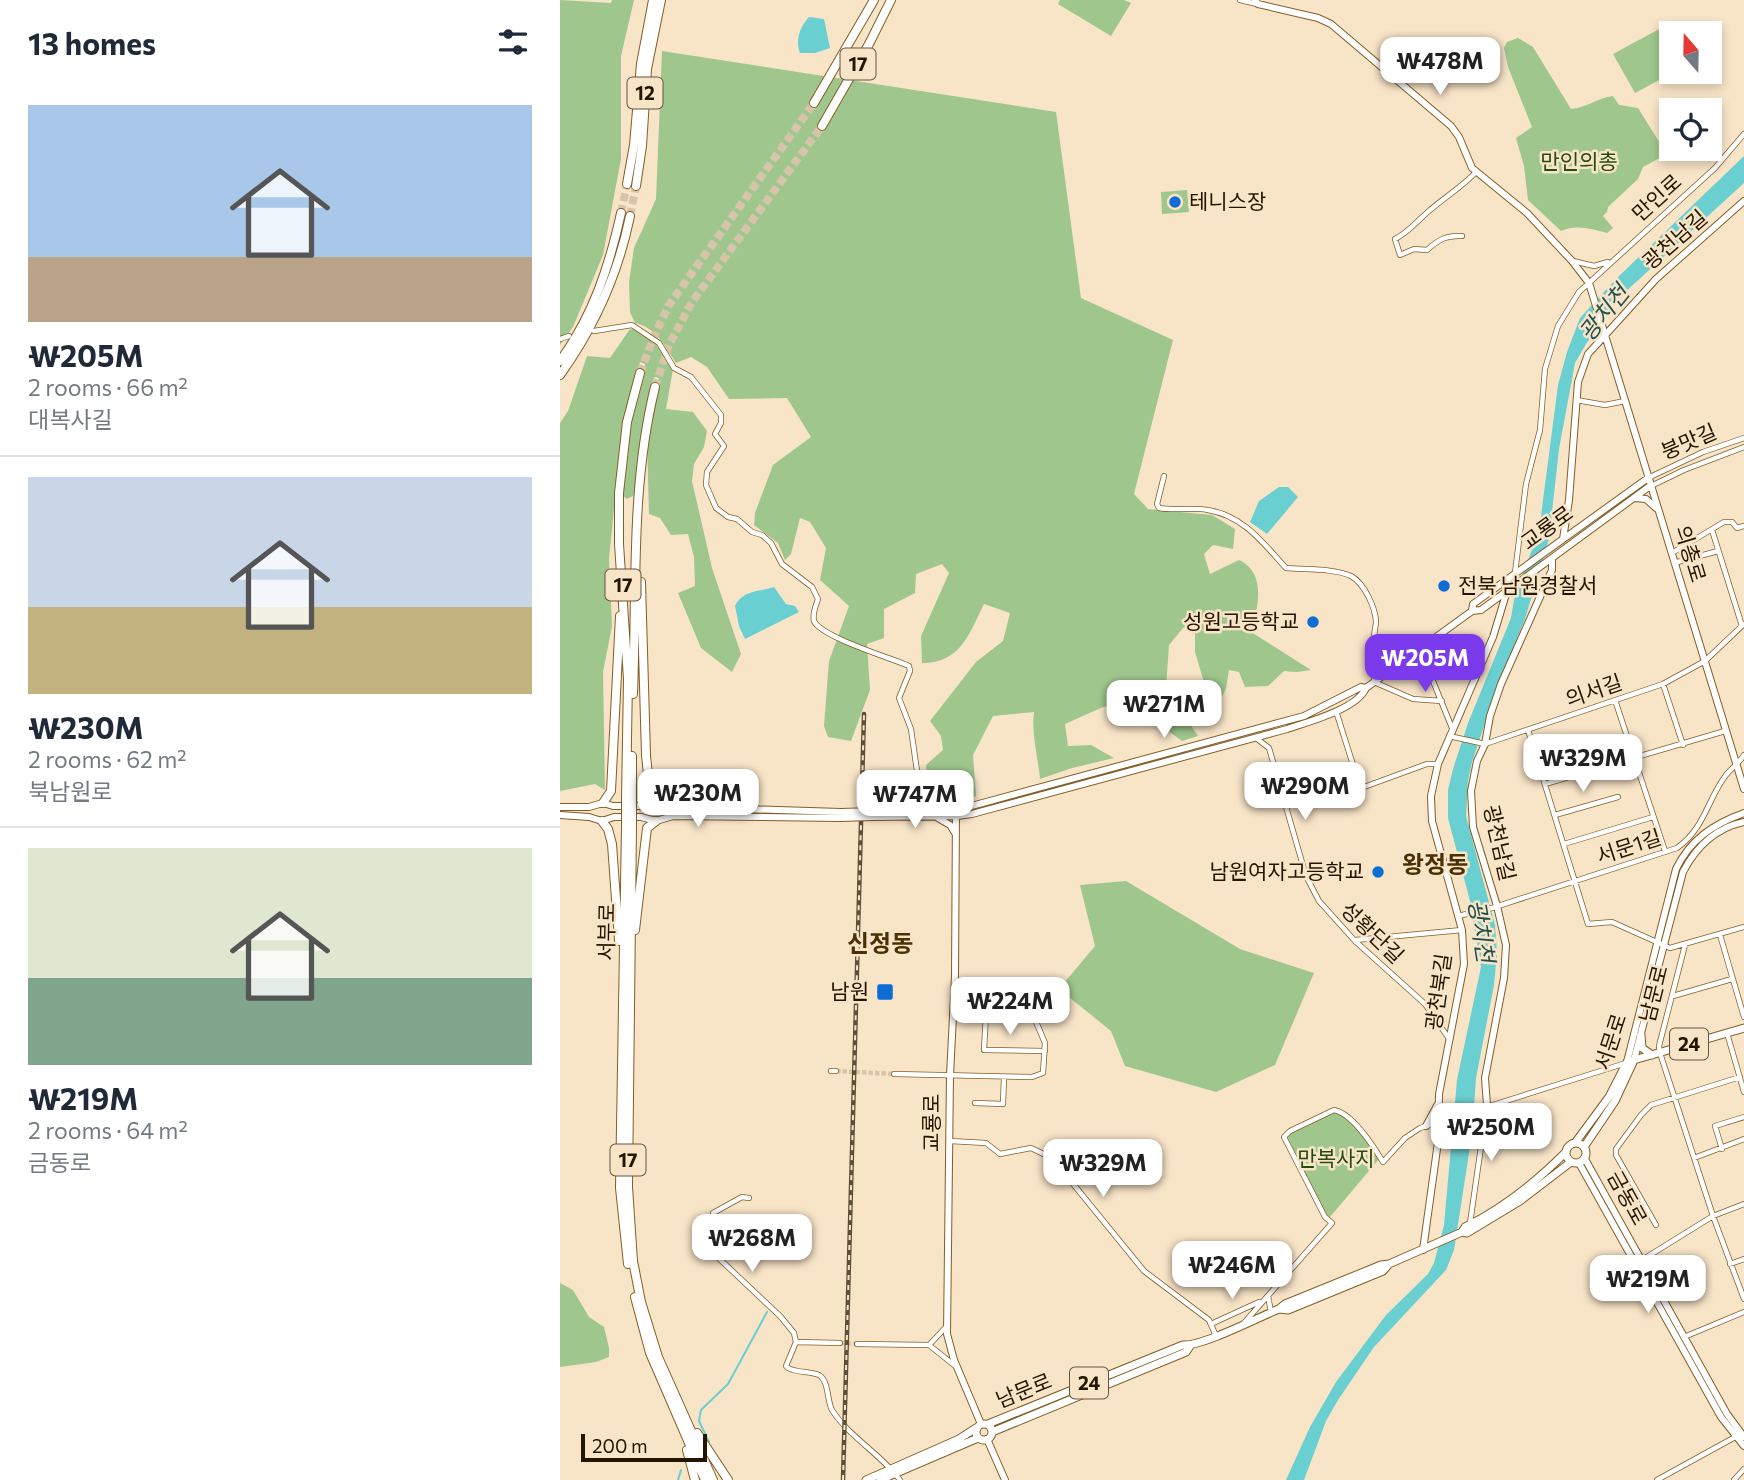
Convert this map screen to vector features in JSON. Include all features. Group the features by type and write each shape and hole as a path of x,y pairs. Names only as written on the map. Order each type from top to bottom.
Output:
{"highway":[{"name":"12","path":"653,0 641,64 631,185 642,146 647,69 661,0"},
{"name":"17","path":"814,103 873,0"},
{"name":"17","path":"822,126 891,0"},
{"path":"560,361 580,332 599,292 625,214 622,250 611,286 593,325 560,375"},
{"name":"서부로","path":"640,373 627,422 622,460 619,544 628,679 629,799 620,1188 628,1265 639,1318 650,1353 713,1480"},
{"name":"서부로","path":"629,799 638,478 644,433 655,387"},
{"path":"638,478 646,755 650,795 659,804"},
{"path":"601,804 611,791 615,735 621,622 617,563 619,544"},
{"path":"600,820 608,829 612,844 626,1016"},
{"path":"626,1016 648,828 659,820"},
{"path":"671,1395 695,1480"},
{"path":"671,1395 728,1480"},
{"name":"서부로","path":"671,1395 705,1480"}],"main road":[{"name":"남문로","path":"1631,1061 1744,1028"},
{"path":"1641,1035 1642,1048 1656,1054"},
{"name":"서문로","path":"1575,1143 1595,1119 1631,1061"},
{"name":"서문로","path":"1584,1147 1615,1101 1631,1061"},
{"path":"1518,1198 1569,1146 1575,1143 1584,1147"},
{"name":"금동로","path":"1566,1152 1578,1161 1587,1153 1584,1147"},
{"path":"1462,1232 1471,1224 1578,1161"},
{"name":"남문로","path":"866,1480 896,1474 981,1425 1034,1410 1186,1352 1190,1346 1242,1324 1275,1311 1288,1310 1383,1271 1389,1264 1462,1232 1467,1233 1518,1198"},
{"name":"남문로","path":"880,1480 978,1438 990,1436 1034,1410"},
{"name":"남문로","path":"981,1425 990,1436"},
{"name":"남문로","path":"978,1438 981,1425"}],"street":[{"path":"1240,0 1318,18 1342,31 1453,128 1472,168 1527,213 1589,283"},
{"name":"만인로","path":"1515,573 1527,484 1540,430 1542,382 1558,326 1568,307 1589,283 1715,168 1744,134"},
{"path":"1462,236 1450,235 1427,250 1414,249 1400,255 1394,243 1395,239 1465,184 1476,172"},
{"name":"광천남길","path":"1563,539 1569,500 1576,400 1582,368 1588,354 1604,332 1657,279 1744,201"},
{"path":"1572,261 1594,266 1612,260"},
{"name":"의총로","path":"1589,283 1744,789"},
{"path":"594,331 632,325 639,329 659,343 674,368 691,377 712,403 720,415 721,423 715,434 724,446 707,471 706,485 716,509 737,519 752,532 762,535 771,543 782,564 812,587 818,599 813,615 815,624 820,629 909,666 910,671 899,698 911,729 919,785 937,813 956,835"},
{"path":"560,339 569,336"},
{"path":"1576,400 1605,405 1625,401"},
{"name":"붕맛길","path":"1648,478 1703,452 1744,438"},
{"name":"붕맛길","path":"1650,486 1744,447"},
{"path":"1164,476 1157,504 1159,508 1174,511 1207,510 1235,518 1267,544 1286,568 1334,572 1356,579 1366,592 1376,620 1373,643 1376,658 1374,682 1413,699 1442,701"},
{"name":"교룡로","path":"1472,611 1473,604 1648,478"},
{"name":"교룡로","path":"956,813 1021,801 1256,738 1336,711 1363,695 1366,688 1374,682 1472,611 1481,610 1650,486"},
{"path":"1634,498 1650,501 1659,513"},
{"path":"1672,553 1730,522 1737,528 1744,526"},
{"name":"의총로","path":"1712,530 1743,625"},
{"path":"1674,563 1718,551"},
{"name":"광천남길","path":"1484,1106 1485,1078 1506,960 1506,945 1471,813 1474,776 1501,684 1552,570 1552,558"},
{"name":"광천북길","path":"1423,1250 1438,1142 1438,1102 1464,964 1461,916 1432,821 1431,796 1438,764 1452,737 1452,728 1493,637 1507,591"},
{"path":"1494,600 1499,618"},
{"name":"의서길","path":"1483,744 1663,684 1705,661 1743,625"},
{"path":"1420,649 1452,728"},
{"path":"1663,684 1683,745"},
{"name":"교룡로","path":"956,813 1304,716 1361,687 1366,688"},
{"path":"1615,700 1653,817 1668,850 1682,858"},
{"path":"1336,711 1354,768 1364,786 1427,764 1438,764"},
{"path":"1528,730 1588,924 1612,922 1657,940 1664,946 1674,947 1744,927"},
{"path":"1545,783 1726,731"},
{"path":"1256,738 1269,748 1277,732"},
{"path":"1452,737 1483,744"},
{"name":"성황단길","path":"1269,748 1306,876 1325,910 1425,1004 1450,1040"},
{"path":"1737,766 1744,755"},
{"name":"서문1길","path":"1461,916 1575,881 1684,843 1698,828 1726,775 1737,766"},
{"path":"1278,775 1354,768"},
{"path":"1555,815 1618,797"},
{"path":"600,820 594,813 601,804"},
{"path":"560,807 659,804 840,815"},
{"path":"659,804 663,810 659,820"},
{"name":"서문로","path":"1631,1061 1671,883 1682,858 1702,835 1742,812"},
{"path":"560,815 600,820 641,817 659,820 673,816 956,813"},
{"name":"교룡로","path":"956,813 947,1326 949,1348 981,1425"},
{"path":"1564,844 1653,817"},
{"name":"서문로","path":"1631,1061 1641,1035 1678,885 1689,861 1719,826 1744,822"},
{"path":"1698,828 1719,826"},
{"path":"1355,941 1462,930"},
{"path":"1720,935 1744,1017"},
{"name":"남문로","path":"1656,1054 1685,944"},
{"path":"1672,996 1732,979"},
{"path":"894,1074 1004,1077 1040,1076 1044,1070 1045,1042 1034,1017 953,1014"},
{"path":"986,1014 984,1050 1045,1051"},
{"path":"1727,1033 1744,1092"},
{"path":"1656,1054 1674,1097 1713,1216 1744,1299"},
{"name":"남문로","path":"1438,1121 1631,1061"},
{"path":"1607,1068 1615,1075 1616,1085"},
{"path":"975,1103 1003,1104 1004,1077"},
{"path":"1656,1226 1616,1155 1616,1149 1651,1105 1740,1077"},
{"path":"1426,1126 1438,1102"},
{"path":"1471,1224 1469,1217 1484,1106"},
{"name":"남문로","path":"1242,1324 1332,1223 1325,1217 1289,1150 1284,1137 1286,1134 1339,1110 1351,1120 1383,1162 1408,1135 1426,1126"},
{"path":"1722,1149 1715,1126 1744,1117"},
{"path":"1426,1126 1438,1121"},
{"path":"1695,1158 1744,1139"},
{"path":"950,1141 986,1143 1000,1154 1031,1148 1052,1158 1144,1271 1209,1320 1216,1335"},
{"name":"금동로","path":"1578,1161 1642,1260 1744,1446"},
{"name":"금동로","path":"1578,1161 1709,1395 1740,1436"},
{"path":"749,1198 741,1197 713,1213 713,1228 707,1242 712,1254 733,1270 741,1281 780,1316 794,1334 796,1342 786,1366 824,1380 830,1407 837,1417 859,1442 896,1474"},
{"path":"1642,1260 1713,1216 1744,1204"},
{"path":"1425,1227 1429,1236 1437,1243"},
{"path":"1730,1264 1744,1259"},
{"path":"1268,1295 1275,1311"},
{"path":"1211,1324 1263,1300"},
{"path":"1683,1337 1744,1311"},
{"path":"929,1345 947,1326"},
{"path":"796,1342 840,1343"},
{"path":"857,1344 929,1345 957,1367"},
{"path":"990,1436 1005,1480"},
{"path":"1657,1480 1740,1436"},
{"path":"1734,1480 1744,1469"},
{"path":"1669,1474 1673,1480"}],"green space":[{"path":"560,0 611,3 612,0 634,0 621,56 621,159 603,255 573,327 560,345"},
{"path":"1060,0 1124,0 1131,3 1111,36 1058,4"},
{"path":"1659,29 1659,80 1635,93 1613,54"},
{"name":"만인의총","path":"1518,38 1533,47 1571,109 1613,96 1619,105 1638,108 1659,142 1659,158 1643,167 1638,179 1608,207 1603,216 1613,228 1607,233 1578,228 1561,231 1528,200 1524,166 1516,138 1532,127 1508,67 1504,48 1507,42"},
{"path":"662,51 1056,112 1081,298 1173,340 1134,494 1148,509 1212,515 1235,529 1233,549 1213,545 1204,554 1210,574 1239,560 1248,566 1254,573 1258,592 1251,632 1311,670 1284,671 1268,686 1245,687 1239,672 1229,670 1226,689 1221,698 1206,689 1195,652 1195,634 1184,627 1169,645 1166,688 1198,736 1182,741 1130,703 1103,707 1065,724 1068,746 1091,745 1114,758 1040,779 1034,737 1034,712 993,716 973,755 976,796 956,803 950,790 927,777 926,765 943,750 941,736 930,721 976,662 1003,641 1010,613 984,604 968,636 955,652 935,662 922,663 921,636 949,573 942,564 916,574 915,593 884,609 884,638 867,644 870,690 851,741 828,737 824,726 829,661 849,606 820,580 826,548 810,522 800,518 791,554 785,560 778,543 754,525 755,513 773,465 811,437 787,398 729,399 707,367 691,357 676,363 659,338 635,323 630,312 629,282 634,248 656,199"},
{"name":"테니스장","path":"1187,190 1189,212 1162,214 1161,192"},
{"path":"630,329 642,330 656,341 673,369 666,409 693,412 707,431 704,447 694,464 692,481 712,568 741,654 732,672 701,648 678,593 695,586 694,557 688,534 671,535 660,518 649,514 647,440 659,378 655,377 653,381 641,434 635,491 633,496 627,499 623,496 630,428 645,374 645,364 640,362 622,428 609,559 612,626 603,672 605,790 595,784 560,791 560,423 568,411 587,356 610,358"},
{"path":"1126,881 1240,949 1314,973 1275,1065 1216,1092 1125,1066 1111,1031 1059,989 1095,946 1080,885"},
{"name":"만복사지","path":"1334,1112 1352,1125 1379,1159 1330,1217 1325,1214 1288,1138 1289,1134"},
{"path":"560,1283 573,1290 589,1317 604,1327 609,1357 596,1362 560,1367"}],"water":[{"path":"809,17 824,19 830,48 815,53 800,53 799,34"},
{"name":"광치천","path":"1744,156 1744,183 1623,294 1575,363 1559,449 1549,539 1525,619 1498,685 1468,781 1466,816 1495,925 1497,953 1494,985 1476,1078 1472,1134 1454,1250 1446,1270 1374,1347 1338,1400 1326,1421 1304,1480 1286,1480 1310,1427 1336,1382 1386,1315 1428,1274 1434,1263 1444,1225 1457,1080 1481,967 1470,901 1448,818 1448,790 1468,723 1511,618 1515,594 1539,531 1558,385 1567,352 1580,318 1616,279"},
{"path":"1279,487 1288,487 1298,497 1267,534 1250,522 1259,501"},
{"path":"774,587 786,604 795,606 799,612 745,639 735,606 747,594"}],"waterway":[{"path":"709,1442 699,1421 701,1410 728,1384 767,1312"},
{"path":"678,1480 681,1470"}],"tunnel":[{"path":"640,373 669,305 814,103"},
{"path":"655,387 669,345 692,302 822,126"},
{"path":"621,213 627,184"},
{"path":"630,216 636,186"},
{"path":"836,1071 894,1074"},
{"path":"840,1343 857,1344"}],"railway":[{"path":"843,1480 864,714"}],"place":[{"name":"테니스장","path":"1175,202"},
{"name":"전북 남원경찰서","path":"1444,586"},
{"name":"성원고등학교","path":"1313,622"},
{"name":"남원여자고등학교","path":"1378,872"},
{"name":"남원","path":"885,992"}],"district":[{"name":"왕정동","path":"1435,865"},
{"name":"신정동","path":"880,944"}]}
